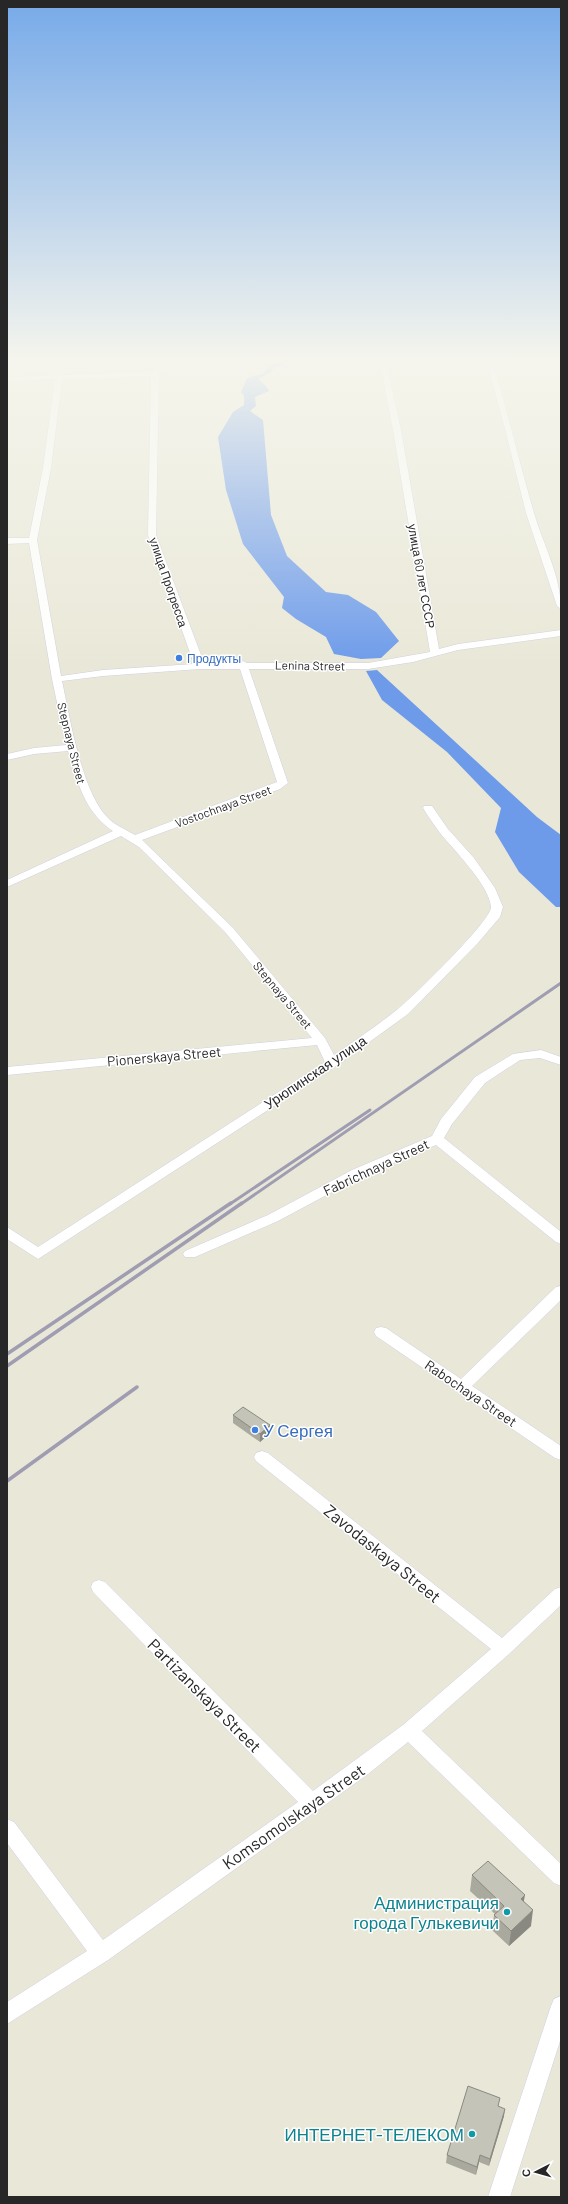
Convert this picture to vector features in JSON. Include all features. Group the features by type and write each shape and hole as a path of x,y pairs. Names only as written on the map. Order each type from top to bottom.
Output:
{"street":[{"name":"Stepnaya Street","path":"48,460 33,540 56,679 72,748 85,791 105,820 135,839 229,930 321,1041 332,1063"},
{"name":"улица Прогресса","path":"153,460 152,535 200,666"},
{"name":"улица 60 лет СССР","path":"402,460 435,654"},
{"path":"517,460 530,513 561,606"},
{"path":"7,541 33,540"},
{"name":"Lenina Street","path":"56,679 102,673 243,664 368,666 413,659 458,647 561,634"},
{"name":"Vostochnaya Street","path":"135,839 207,811 276,787 283,783 243,664"},
{"path":"7,757 34,750 72,748"},
{"name":"Урюпинская улица","path":"7,1232 38,1254 332,1063 404,1011 473,942 494,917 497,907 489,888 470,860 444,831 428,808"},
{"path":"7,884 122,831"},
{"name":"Pionerskaya Street","path":"7,1071 321,1041"},
{"name":"Fabrichnaya Street","path":"190,1254 273,1218 357,1173 437,1139 446,1122 480,1080 517,1057 541,1054 561,1061"},
{"path":"437,1139 561,1239"},
{"path":"461,1388 561,1291"},
{"name":"Rabochaya Street","path":"381,1332 461,1388 561,1454"},
{"name":"Zavodaskaya Street","path":"262,1457 504,1649"},
{"name":"Partizanskaya Street","path":"99,1587 312,1803"},
{"name":"Komsomolskaya Street","path":"7,2014 101,1953 312,1803 409,1730 504,1649 561,1594"},
{"path":"409,1730 561,1877"},
{"path":"7,1828 101,1953"},
{"path":"499,2197 561,2006"}],"water":[{"path":"221,460 266,460 271,515 287,556 326,592 348,595 376,612 399,641 381,658 361,659 334,654 326,637 296,619 282,608 284,597 243,544 226,490"},
{"path":"377,670 537,817 561,835 561,907 556,907 519,872 495,832 501,808 447,752 382,700 366,671"}],"building":[{"path":"243,1407 270,1425 260,1434 233,1415"},
{"path":"488,1861 525,1895 521,1899 533,1910 511,1931 494,1915 504,1906 472,1875"},
{"name":"ИНТЕРНЕТ-ТЕЛЕКОМ","path":"468,2086 500,2098 498,2106 505,2109 490,2159 480,2155 477,2167 447,2155"}],"railway":[{"path":"241,1204 561,983"},
{"path":"230,1204 370,1110"},
{"path":"7,1354 231,1203"},
{"path":"7,1366 242,1203"},
{"path":"7,1481 137,1387"}],"place":[{"name":"Продукты","path":"179,658"},
{"name":"У Сергея","path":"255,1430"},
{"name":"Администрация города Гулькевичи","path":"507,1912"},
{"name":"ИНТЕРНЕТ-ТЕЛЕКОМ","path":"472,2134"}]}
